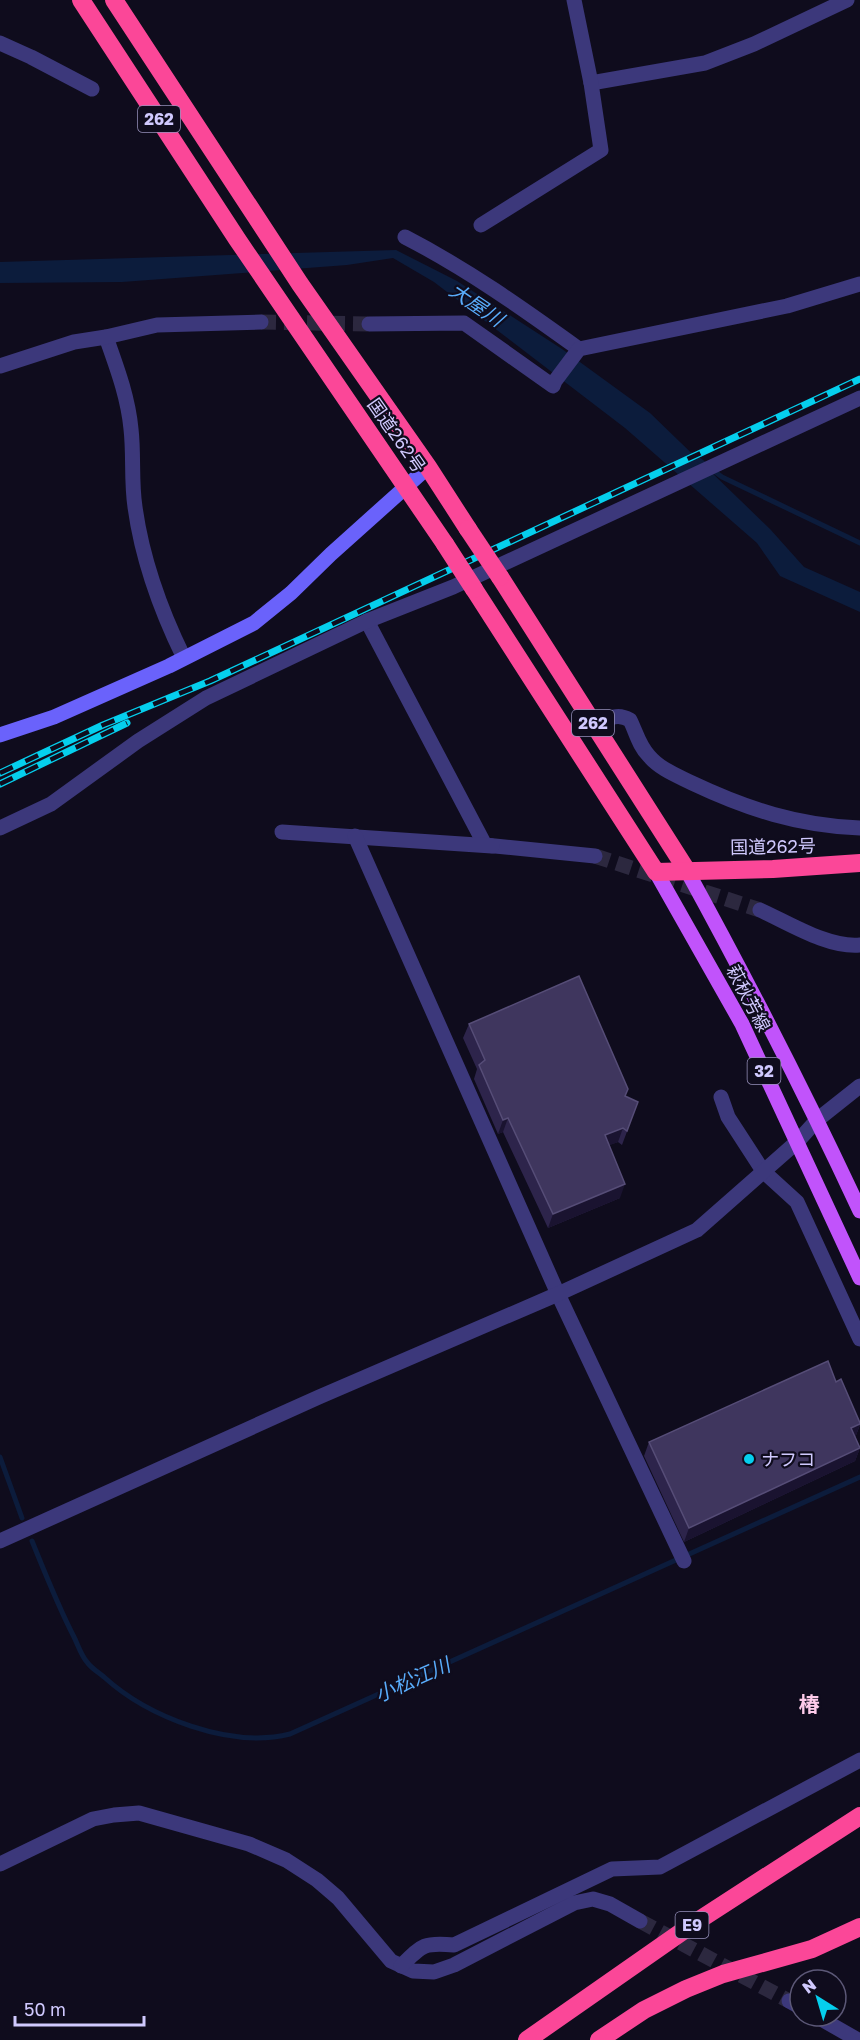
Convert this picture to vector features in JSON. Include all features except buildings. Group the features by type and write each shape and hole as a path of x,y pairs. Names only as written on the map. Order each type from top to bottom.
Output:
{"highway":[{"name":"国道262号","path":"81,0 237,239 407,486 656,872 860,863"},
{"name":"国道262号","path":"114,0 300,284 428,467 687,869"},
{"name":"E9","path":"527,2040 693,1924 860,1816"},
{"path":"599,2040 644,2010 686,1989 723,1974 812,1948 860,1927"}],"main road":[{"name":"萩秋芳線","path":"687,869 747,981 860,1211"},
{"name":"萩秋芳線","path":"656,872 741,1024 798,1141 860,1278"}],"street":[{"path":"481,225 601,150 591,83 574,0"},
{"path":"591,83 705,63 754,44 846,0"},
{"path":"0,43 92,90"},
{"path":"405,237 442,256 505,296 576,351"},
{"path":"369,324 464,323 553,386 576,351 787,306 860,284"},
{"path":"0,366 74,342 157,325 261,322"},
{"path":"106,337 124,388 131,429 134,506 142,546 169,628 184,658"},
{"path":"0,828 51,804 138,741 206,698 367,621 453,587 860,398"},
{"path":"0,735 54,717 184,658 254,623 291,593 428,467"},
{"path":"367,621 485,845 492,846"},
{"path":"595,727 613,716 621,715 630,720 640,745 661,768 731,802 774,816 826,827 860,828"},
{"path":"282,832 492,846 595,856"},
{"path":"355,836 558,1294 684,1561"},
{"path":"760,910 831,942 848,946 860,945"},
{"path":"0,1541 558,1294 697,1230 798,1141 817,1120 859,1090"},
{"path":"721,1097 728,1117 763,1171 797,1202 860,1340"},
{"path":"401,1966 417,1949 432,1943 454,1945 612,1869 660,1867 860,1760"},
{"path":"0,1864 93,1819 139,1813 249,1844 286,1860 317,1880 338,1898 391,1961 414,1971 434,1972 454,1965 574,1903 593,1899 610,1904 640,1921"},
{"path":"837,2028 858,2040"}],"water":[{"name":"大屋川","path":"396,250 457,281 562,349 650,413 770,529 804,567 860,592 860,612 780,576 757,543 625,428 434,282 393,258 347,265 122,282 0,283 0,262"}],"waterway":[{"path":"692,455 722,477 860,543"},
{"name":"小松江川","path":"0,1457 22,1518"},
{"name":"小松江川","path":"32,1541 80,1650 93,1668 122,1692 166,1717 216,1733 242,1737 267,1737 290,1734 860,1477"}],"tunnel":[{"path":"261,322 369,324"},
{"path":"595,856 760,910"},
{"path":"640,1921 788,2000"}],"railway":[{"path":"0,773 103,725 210,681 860,379"},
{"path":"0,784 127,723"}],"place":[{"name":"ナフコ","path":"749,1459"}],"district":[{"name":"椿","path":"809,1704"}]}
